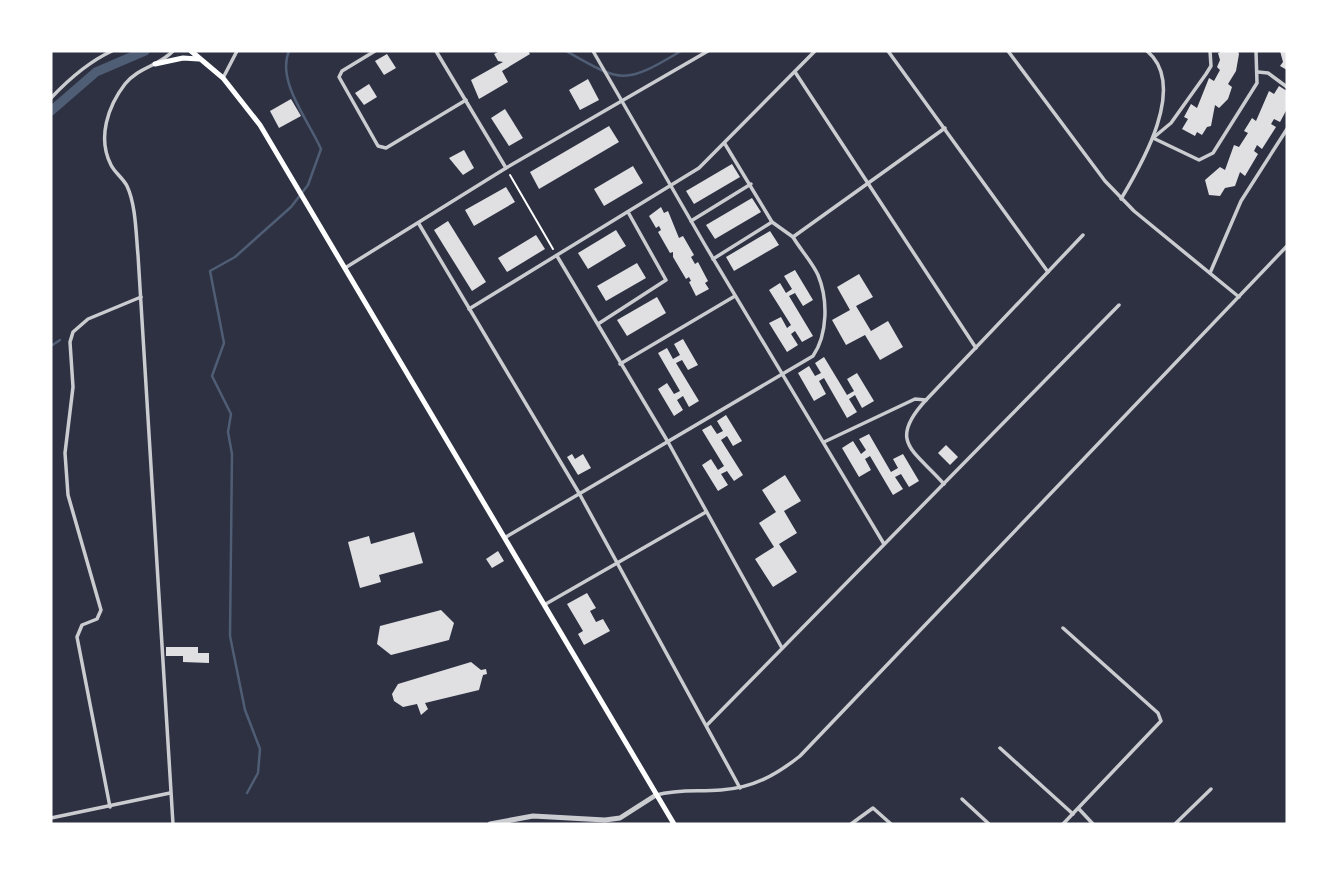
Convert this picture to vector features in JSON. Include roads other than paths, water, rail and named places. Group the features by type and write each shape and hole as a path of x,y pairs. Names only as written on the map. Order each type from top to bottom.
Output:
{"main road":[{"path":"191,51 223,78 260,125 674,824"},
{"path":"198,51 202,60"},
{"path":"155,64 183,58 202,60"}],"street":[{"path":"51,98 67,80 112,51"},
{"path":"173,51 155,64 141,69 124,86 113,103 105,130 111,166 127,187 138,255 173,824"},
{"path":"223,78 237,51"},
{"path":"375,51 342,71 339,77 379,146 386,148 466,100"},
{"path":"436,51 506,168"},
{"path":"593,51 713,259 884,544"},
{"path":"345,268 506,168 708,51"},
{"path":"469,309 699,168 815,51"},
{"path":"888,51 1048,272"},
{"path":"1009,51 1121,199 1239,297"},
{"path":"1121,199 1153,138 1164,82 1158,63 1147,51"},
{"path":"1153,138 1171,122 1206,74 1211,66 1210,51"},
{"path":"1153,138 1190,158 1207,158 1255,87 1258,72 1256,51"},
{"path":"795,72 976,348"},
{"path":"1258,72 1268,73 1287,87"},
{"path":"793,237 945,128"},
{"path":"1210,273 1241,201 1287,129"},
{"path":"504,538 813,356 819,347 824,335 824,311 818,275 793,237 772,222 725,143"},
{"path":"691,221 751,184"},
{"path":"598,324 666,280 628,212"},
{"path":"713,259 772,222"},
{"path":"419,224 579,493 740,788"},
{"path":"944,484 908,444 905,434 911,418 1083,235"},
{"path":"490,824 533,816 605,820 620,817 656,794 677,789 740,788 758,783 800,756 1287,246"},
{"path":"557,256 668,442 782,648"},
{"path":"621,364 735,296"},
{"path":"110,807 77,637 82,625 97,619 101,610 68,495 65,453 73,387 70,342 72,332 88,320 141,297"},
{"path":"707,725 1119,304"},
{"path":"824,442 915,399 926,400"},
{"path":"544,605 706,512"},
{"path":"1063,628 1157,713 1161,721 1063,824"},
{"path":"1000,748 1073,814"},
{"path":"1175,824 1210,789"},
{"path":"51,818 170,793"},
{"path":"962,799 989,824"},
{"path":"851,824 873,808 891,824"},
{"path":"1079,809 1093,824"}],"waterway":[{"path":"51,111 96,72 145,51"},
{"path":"247,793 258,773 260,749 245,710 230,636 232,454 228,432 231,414 212,376 224,343 210,271 235,257 291,207 308,185 321,149 290,88 286,63 289,51"},
{"path":"566,51 600,69 623,76 647,70 681,51"},
{"path":"51,346 60,340"}]}
